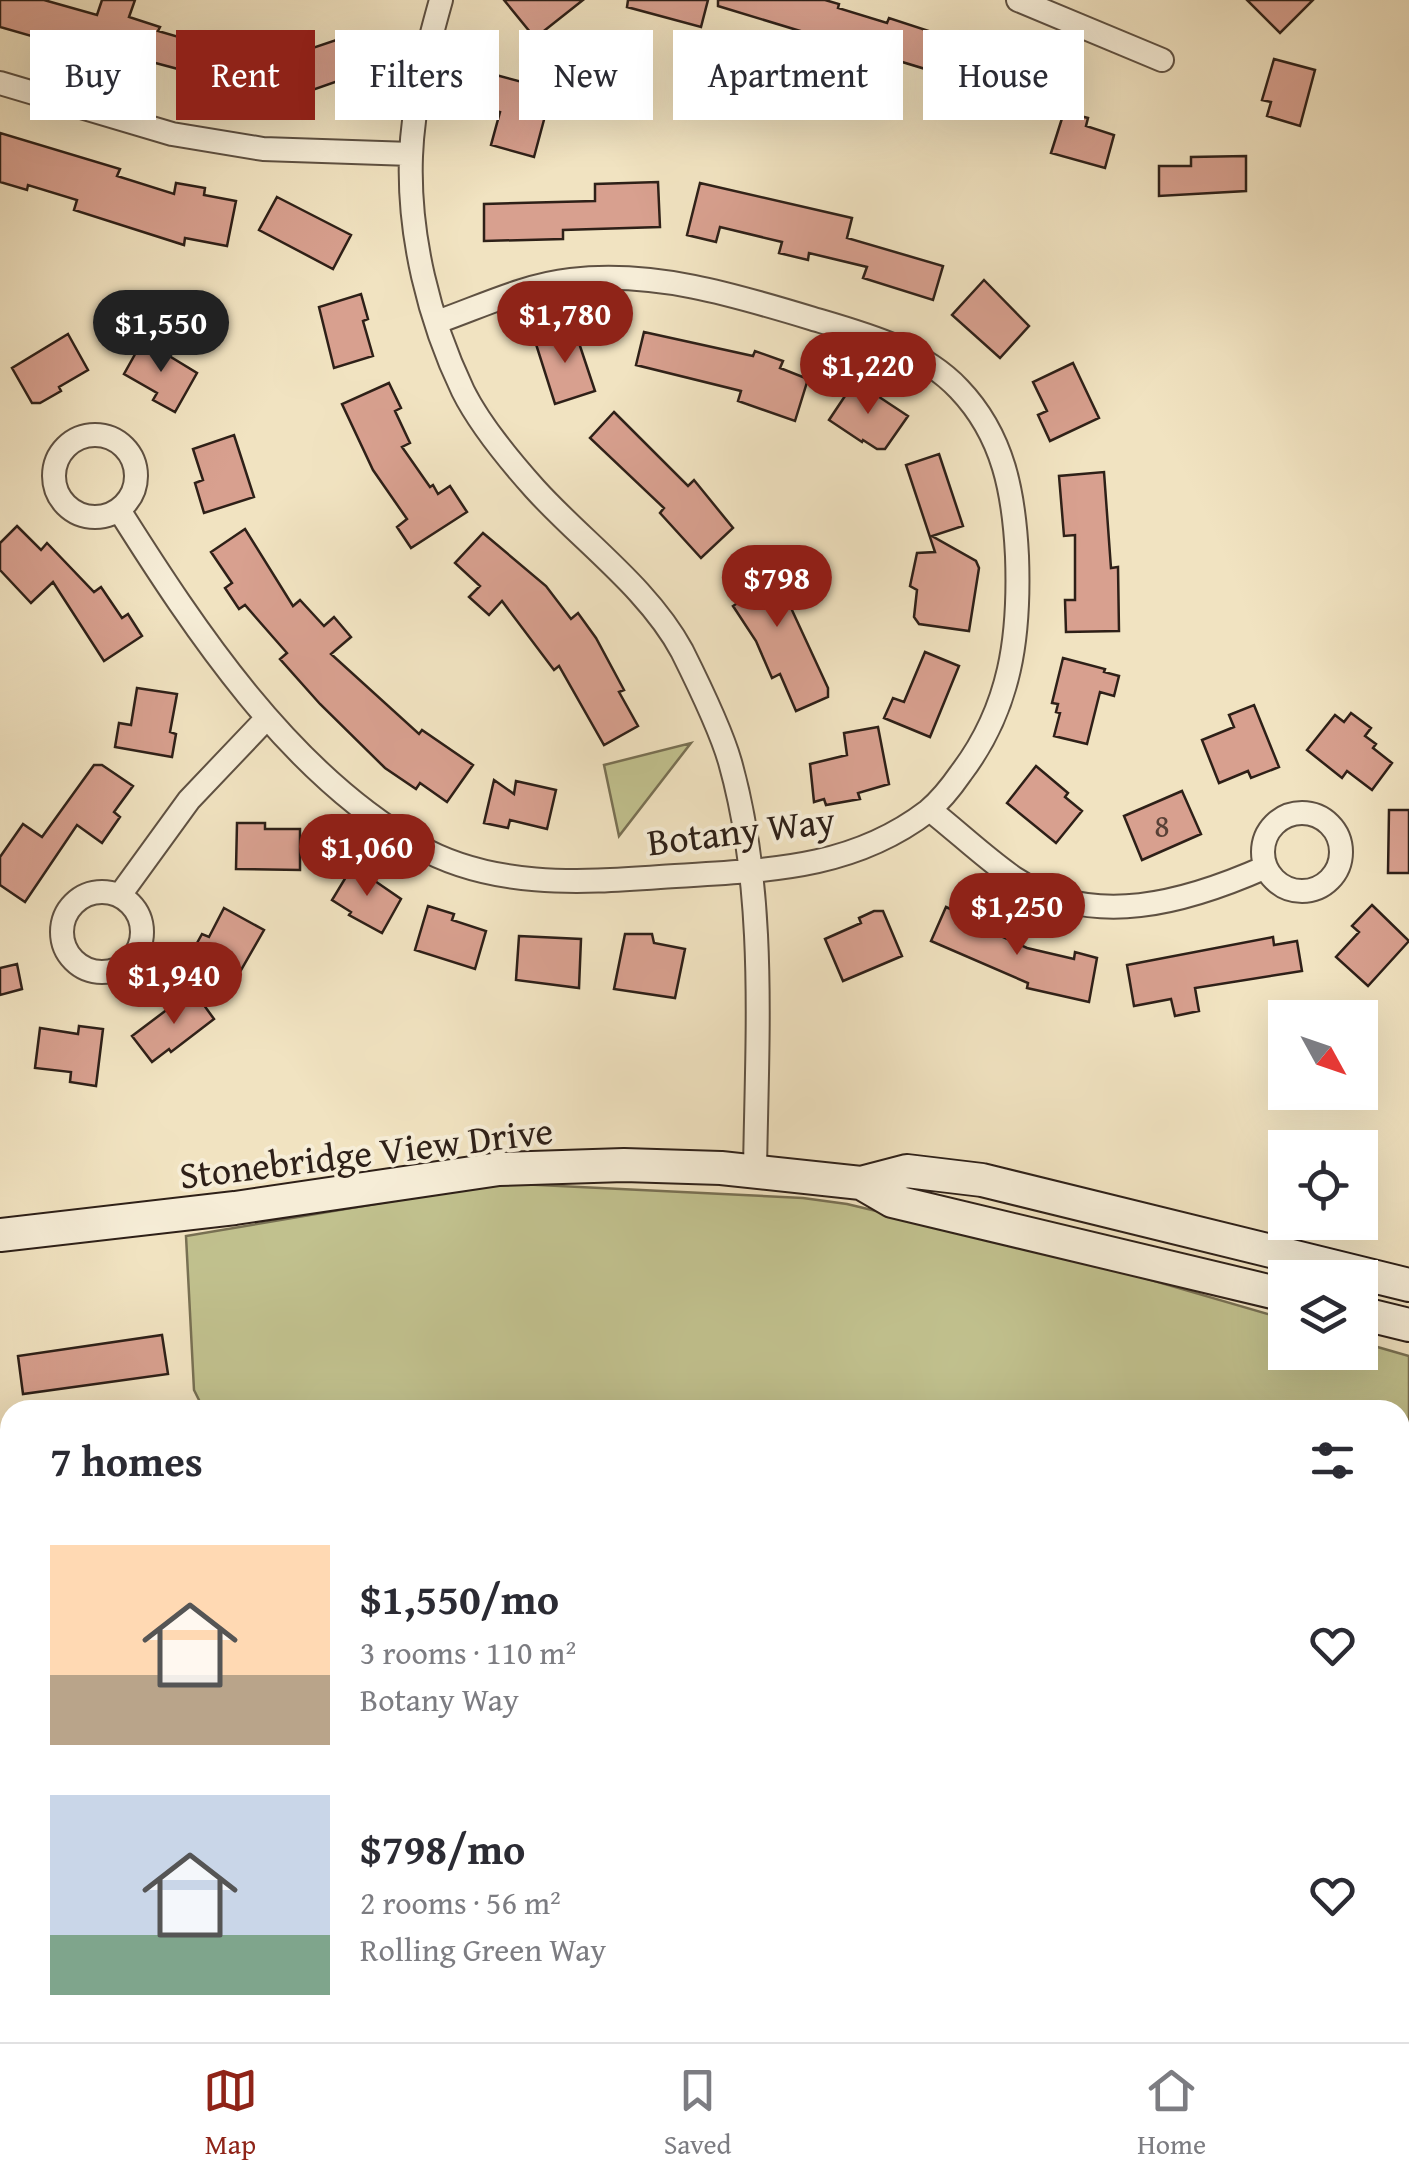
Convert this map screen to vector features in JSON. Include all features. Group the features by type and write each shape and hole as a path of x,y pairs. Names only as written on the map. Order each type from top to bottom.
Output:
{"street":[{"path":"441,0 425,57 411,154 414,234 437,322 464,392 494,438 535,489 630,582 680,648 730,761 751,871 757,998 755,1170"},
{"path":"1018,0 1162,60"},
{"path":"0,83 172,134 263,148 411,154"},
{"name":"Botany Way","path":"119,510 184,612 266,718 364,810 420,848 484,871 564,883 751,871 823,863 868,846 930,810 980,748 1006,692 1019,608 1015,512 1008,471 985,422 959,389 904,349 719,290 638,280 572,280 531,288 437,322"},
{"path":"120,895 189,800 266,718"},
{"path":"930,810 1016,879 1058,897 1096,906 1157,906 1217,889 1266,867"},
{"name":"Stonebridge View Drive","path":"0,1234 234,1208 499,1168 624,1165 755,1170 862,1183 907,1171 982,1180 1409,1285"},
{"name":"Stonebridge View Drive","path":"862,1183 892,1201 1268,1291"},
{"path":"1378,1318 1409,1326"}],"green space":[{"path":"691,743 619,836 604,765"},
{"path":"499,1183 803,1198 847,1204 1089,1262 1268,1314 1268,1370 1378,1370 1378,1347 1409,1356 1409,1400 199,1400 194,1390 186,1236"}],"building":[{"path":"0,0 44,0 97,15 102,0 135,0 129,17 176,36 176,68 156,63 156,30 30,30 30,36 0,27"},
{"path":"504,0 583,0 545,30 528,30"},
{"path":"628,0 708,0 701,27 627,7"},
{"path":"718,0 825,0 887,23 889,18 926,30 923,68 903,62 903,30 797,30 718,6"},
{"path":"1247,0 1313,0 1280,33"},
{"path":"335,40 335,82 315,89 315,47"},
{"path":"1274,59 1315,70 1300,126 1267,116 1271,102 1262,100"},
{"path":"499,76 519,81 519,120 544,120 534,157 491,145 500,112"},
{"path":"1088,118 1086,126 1114,135 1105,168 1051,153 1061,120"},
{"path":"0,133 120,169 117,176 174,194 176,183 205,188 204,195 236,201 227,246 185,238 184,245 74,210 77,200 28,185 27,190 0,182"},
{"path":"1246,156 1246,191 1159,196 1159,166 1191,166 1191,157"},
{"path":"658,182 660,227 563,230 563,239 484,241 484,204 595,201 595,184"},
{"path":"700,183 852,218 847,238 943,266 933,300 863,278 867,267 809,253 808,260 779,253 782,242 720,227 716,242 687,235"},
{"path":"277,197 351,235 333,269 259,230"},
{"path":"984,280 1029,326 1000,358 952,315"},
{"path":"361,294 368,319 363,321 373,356 334,368 319,307"},
{"path":"574,328 595,391 555,404 535,341"},
{"path":"644,332 753,356 755,351 783,361 780,368 808,379 795,421 738,401 741,391 636,365"},
{"path":"68,334 88,370 59,387 61,391 40,403 32,403 12,368"},
{"path":"143,340 197,373 175,412 153,400 157,393 124,374"},
{"path":"1073,363 1099,418 1050,441 1038,415 1047,411 1033,382"},
{"path":"855,381 908,416 885,449 862,442 829,420"},
{"path":"389,383 401,408 395,411 410,443 402,447 430,487 433,485 438,494 450,486 467,512 411,548 397,527 407,519 373,470 342,404"},
{"path":"614,412 688,486 694,480 733,528 701,558 660,513 664,508 590,438"},
{"path":"234,435 254,497 204,513 195,483 203,480 193,449"},
{"path":"939,454 963,526 932,536 976,561 979,568 969,631 919,624 914,617 917,590 910,586 917,553 935,552 906,465"},
{"path":"1104,472 1111,568 1118,567 1119,631 1066,632 1065,600 1075,600 1075,535 1064,536 1059,476"},
{"path":"17,526 41,550 47,543 94,592 101,587 122,618 128,614 142,636 104,661 53,582 31,603 0,570 0,543"},
{"path":"245,529 293,606 300,600 324,626 334,617 351,637 331,654 419,734 422,730 473,765 447,802 420,783 416,789 385,768 280,659 287,653 245,605 239,609 225,588 232,583 211,552"},
{"path":"483,533 546,586 571,619 578,613 624,690 619,692 638,726 604,745 559,666 554,670 502,601 489,615 469,597 480,586 455,563"},
{"path":"763,551 796,606 791,608 828,688 828,697 796,711 780,674 772,678 756,641 733,606 742,600 726,574"},
{"path":"925,652 959,666 930,737 884,718 893,698 904,702"},
{"path":"1063,658 1119,676 1114,696 1100,692 1087,744 1054,736 1060,713 1056,712 1058,704 1052,703"},
{"path":"137,688 177,694 170,732 176,734 172,757 115,747 119,723 131,725"},
{"path":"1254,705 1279,767 1251,778 1248,771 1219,783 1202,740 1234,727 1229,715"},
{"path":"1351,713 1371,728 1365,736 1392,763 1372,790 1347,771 1342,778 1307,750 1335,715 1344,722"},
{"path":"878,727 889,784 858,793 860,799 826,805 824,799 814,802 810,764 847,755 844,733"},
{"path":"94,765 102,765 133,786 114,812 120,817 102,843 77,825 25,902 0,885 0,857 23,824 42,837"},
{"path":"1036,766 1068,793 1065,797 1082,811 1056,843 1007,803"},
{"path":"494,780 514,794 516,781 556,790 547,829 510,820 508,828 484,823"},
{"path":"1182,791 1201,834 1142,860 1124,816"},
{"path":"1389,810 1409,810 1409,873 1388,873"},
{"path":"237,823 265,823 265,829 300,829 300,870 236,869"},
{"path":"355,862 375,874 372,879 401,899 382,933 349,915 351,912 332,900"},
{"path":"1372,905 1409,941 1368,986 1336,957 1359,932 1352,926"},
{"path":"428,906 454,914 452,920 486,931 475,969 415,950"},
{"path":"946,907 1027,948 1074,959 1075,952 1097,958 1089,1002 1027,988 1028,983 931,941"},
{"path":"224,908 264,930 233,984 192,960 202,934 209,937"},
{"path":"883,911 902,956 843,981 825,939 861,923 859,918"},
{"path":"625,934 652,934 654,943 685,949 675,998 614,989"},
{"path":"519,936 581,939 579,988 516,980"},
{"path":"1273,937 1274,945 1297,941 1302,971 1195,988 1199,1011 1175,1016 1171,999 1134,1006 1127,965"},
{"path":"17,964 22,989 0,995 0,968"},
{"path":"193,990 214,1019 152,1062 132,1036"},
{"path":"79,1026 103,1029 96,1086 70,1082 71,1072 35,1068 40,1028 78,1034"},
{"path":"162,1335 168,1374 23,1394 18,1356"}]}
